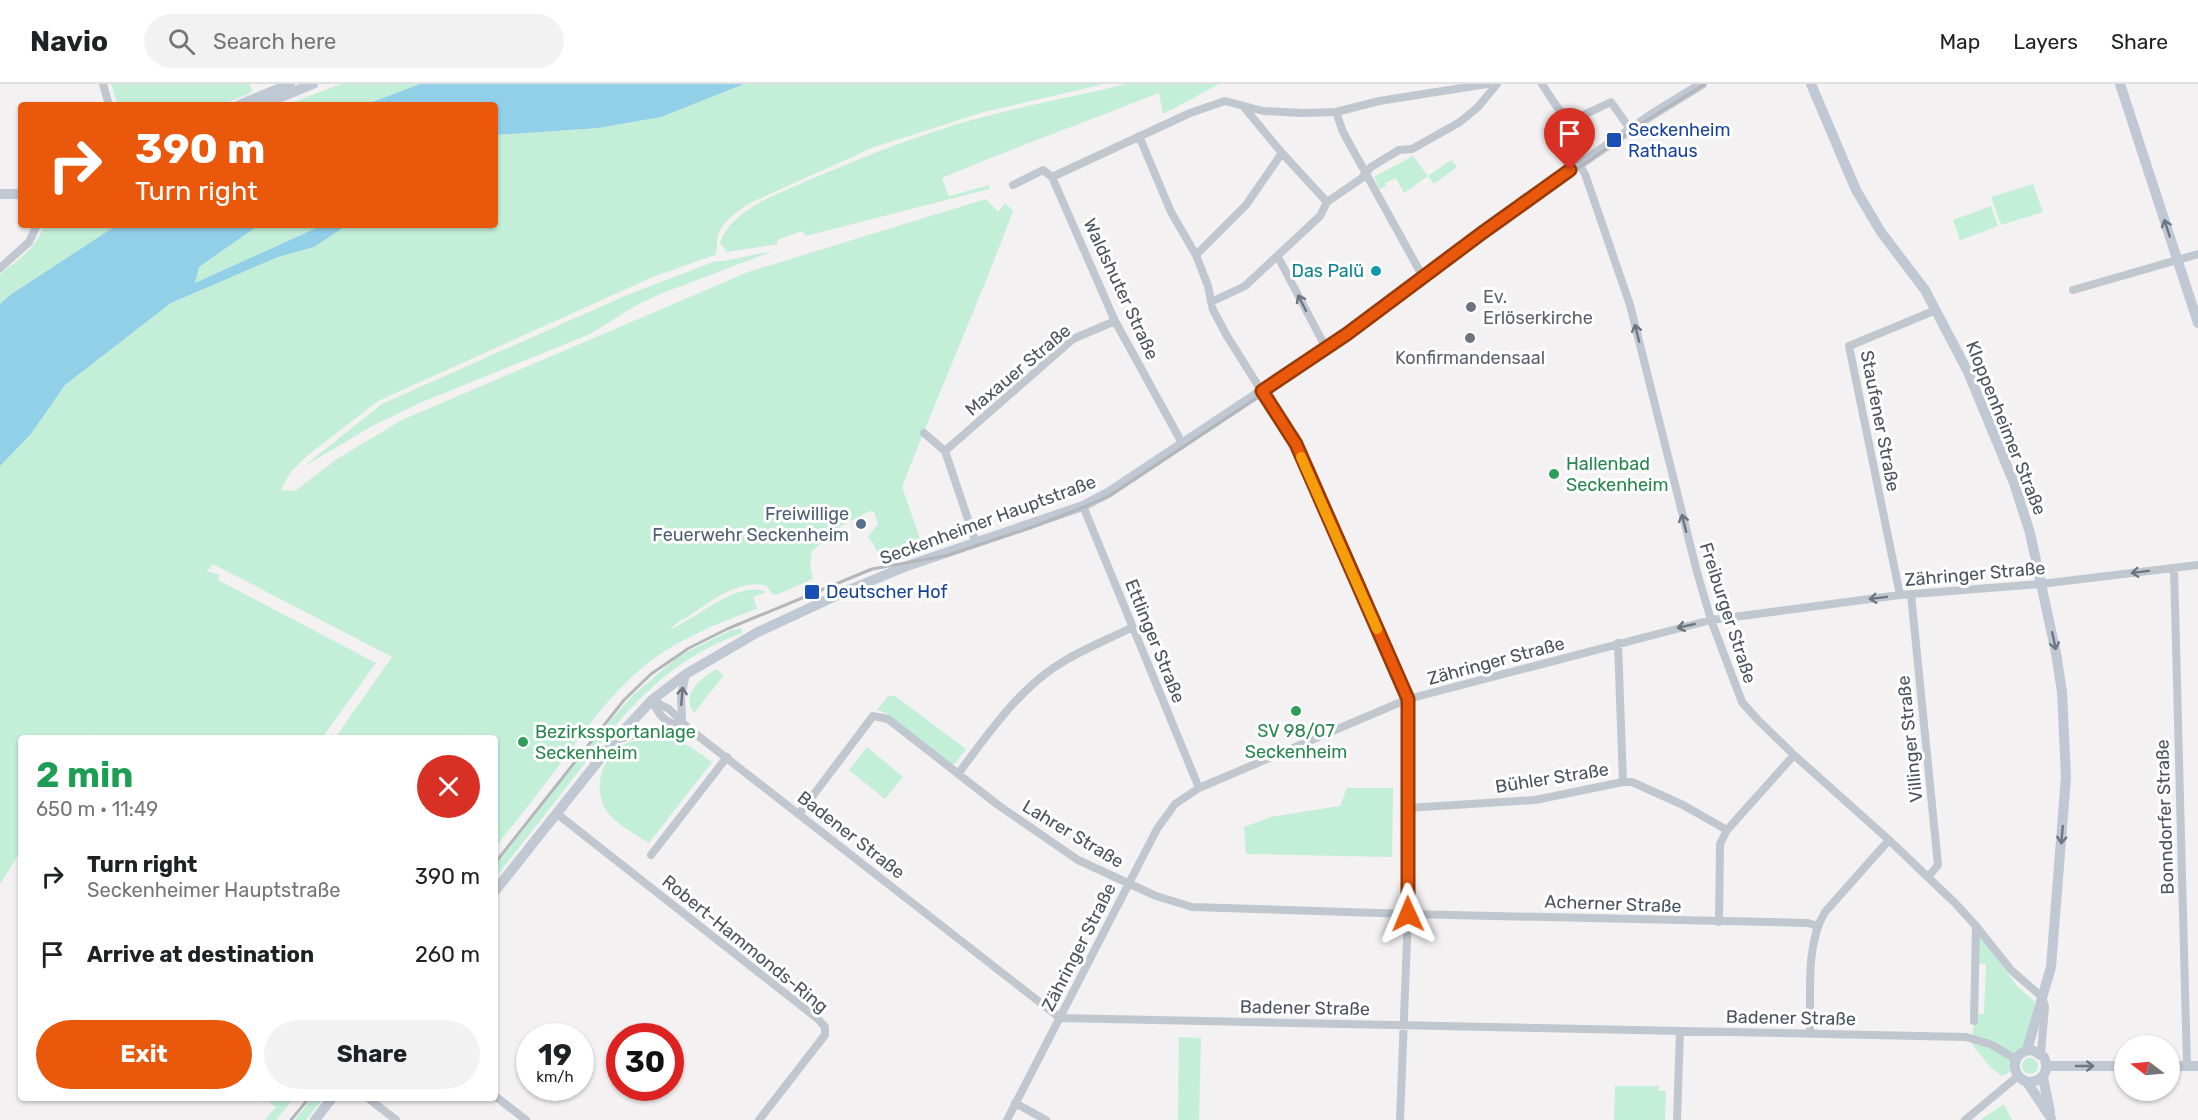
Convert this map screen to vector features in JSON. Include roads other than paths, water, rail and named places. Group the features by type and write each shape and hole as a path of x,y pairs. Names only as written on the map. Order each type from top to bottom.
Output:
{"main road":[{"path":"246,102 290,84"},
{"path":"268,102 312,84"},
{"name":"Seckenheimer Hauptstraße","path":"498,887 615,740 652,700 686,674 731,646 814,605 908,566 1083,506 1108,493 1326,348 1579,164 1702,84"},
{"name":"Kloppenheimer Straße","path":"1811,84 1856,190 1881,232 1925,290 1968,372 2014,483 2030,533 2056,652 2062,692 2066,777 2051,967 2027,1050"},
{"path":"2120,84 2198,323"},
{"path":"2,194 18,188"},
{"path":"2,194 18,194"},
{"path":"2016,1059 2027,1050 2041,1053"},
{"name":"Kloppenheimer Straße","path":"2041,1053 2046,1061 2045,1072 2052,1119"},
{"name":"Kloppenheimer Straße","path":"2016,1059 2014,1068 2052,1119"},
{"path":"2023,1079 2038,1080 2045,1072 2114,1067"},
{"path":"315,1120 330,1101"}],"street":[{"path":"104,84 109,102"},
{"path":"1013,185 1043,170 1052,177 1190,113 1225,101 1263,111 1336,112 1379,101 1487,84"},
{"path":"1211,302 1245,286 1320,216 1327,202 1371,167 1399,150 1412,149 1460,122 1478,107 1497,84"},
{"path":"1542,84 1565,117 1582,116 1611,102 1630,129"},
{"path":"1243,106 1327,202"},
{"path":"1336,112 1343,132 1422,277"},
{"path":"1139,136 1171,212 1197,255 1213,310 1296,444 1408,699 1408,914 1400,1120"},
{"path":"1197,255 1246,205 1282,153"},
{"name":"Freiburger Straße","path":"1579,164 1602,220 1630,305 1694,561 1711,620 1742,702 1794,755 1928,877 1976,926 2011,970 2042,997"},
{"name":"Waldshuter Straße","path":"1052,177 1115,321 1182,443"},
{"path":"0,268 29,242 36,228"},
{"path":"2073,290 2198,254"},
{"path":"1278,257 1326,348"},
{"name":"Staufener Straße","path":"1900,595 1849,346 1936,310"},
{"name":"Maxauer Straße","path":"945,451 1073,339 1115,321"},
{"path":"924,433 945,451 976,543"},
{"name":"Ettlinger Straße","path":"1083,506 1199,788"},
{"name":"Zähringer Straße","path":"1007,1120 1157,829 1175,804 1199,788 1408,699 1711,620 1900,595 2041,584 2198,565"},
{"name":"Bonndorfer Straße","path":"2174,568 2193,1066"},
{"name":"Villinger Straße","path":"1911,594 1938,866 1928,877"},
{"path":"957,774 1009,709 1043,676 1065,660 1133,627"},
{"path":"1618,644 1623,782"},
{"path":"682,720 681,696 686,674"},
{"path":"652,700 658,713 675,726"},
{"name":"Badener Straße","path":"652,700 665,706 688,728 1060,1018 1966,1036 1990,1044 2016,1059"},
{"name":"Lahrer Straße","path":"799,814 873,716 888,719 1039,835 1078,860 1156,896 1192,907 1408,914"},
{"name":"Badener Straße","path":"615,740 675,726 688,728"},
{"path":"1719,922 1720,844 1727,830 1794,755"},
{"path":"651,855 727,757"},
{"name":"Bühler Straße","path":"1407,808 1534,800 1632,782 1683,805 1727,830"},
{"name":"Robert-Hammonds-Ring","path":"556,813 818,1018 825,1027 825,1035 759,1120"},
{"path":"1810,1033 1812,945 1817,926 1825,912 1889,840"},
{"name":"Acherner Straße","path":"1408,914 1808,923 1817,926"},
{"path":"1974,1021 1976,926"},
{"name":"Kloppenheimer Straße","path":"2041,1053 2044,1007 2042,997"},
{"path":"1677,1120 1680,1030"},
{"path":"1965,1120 2023,1079"},
{"path":"498,1098 526,1120"},
{"path":"372,1101 396,1120"},
{"path":"1015,1103 1046,1120"}],"water":[{"path":"420,84 744,84 661,117 599,128 498,135 498,102 372,102"},
{"path":"112,228 255,228 199,267 195,283 316,228 342,228 314,247 278,257 171,303 65,385 31,434 0,466 0,304 10,295"}],"railway":[{"path":"498,859 624,700 651,674 689,648 727,629 872,569 945,556 1030,528 1109,496 1374,317 1639,125 1705,84"},
{"path":"291,1120 307,1101"}],"place":[{"name":"Seckenheim Rathaus","path":"1614,140"},
{"name":"Das Palü","path":"1376,271"},
{"name":"Ev. Erlöserkirche","path":"1471,307"},
{"name":"Konfirmandensaal","path":"1470,338"},
{"name":"Hallenbad Seckenheim","path":"1554,474"},
{"name":"Freiwillige Feuerwehr Seckenheim","path":"861,524"},
{"name":"Deutscher Hof","path":"812,592"},
{"name":"SV 98/07 Seckenheim","path":"1296,711"},
{"name":"Bezirkssportanlage Seckenheim","path":"523,742"}]}
